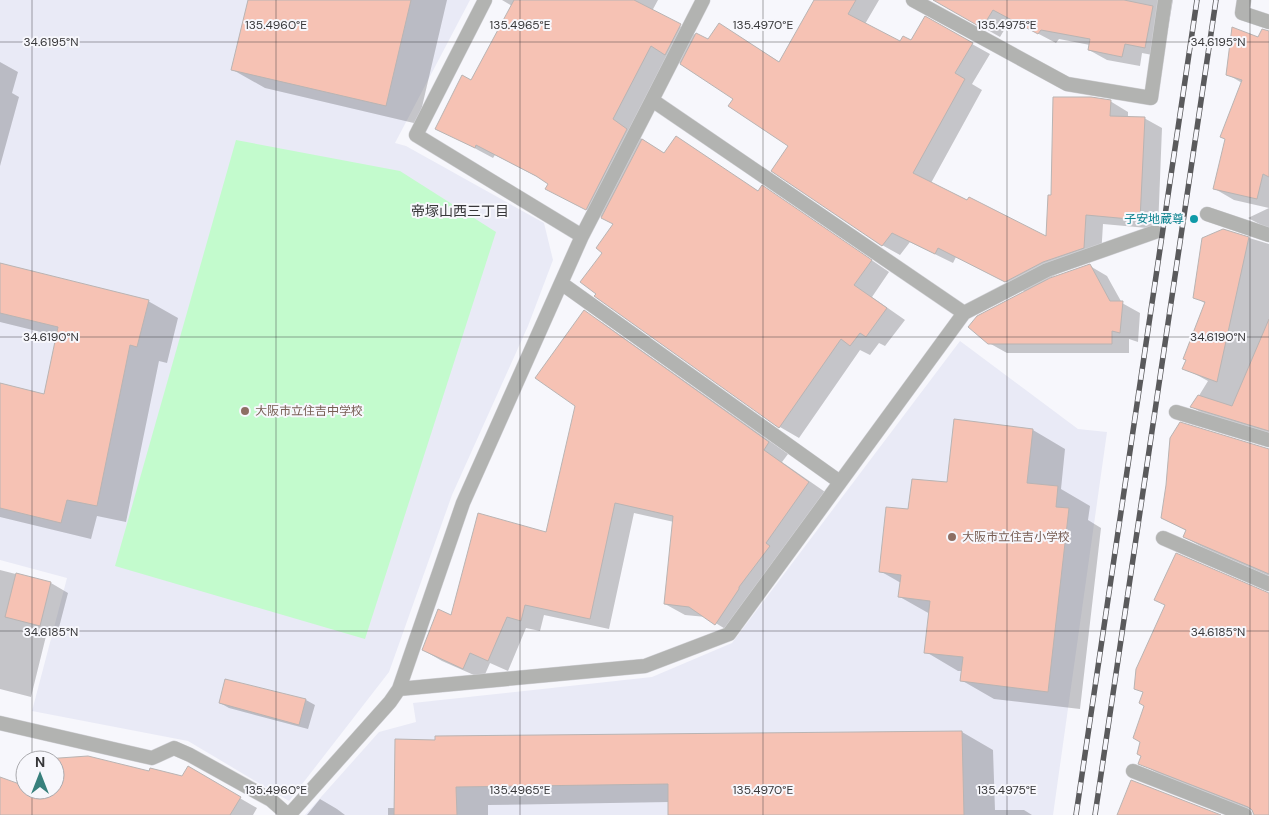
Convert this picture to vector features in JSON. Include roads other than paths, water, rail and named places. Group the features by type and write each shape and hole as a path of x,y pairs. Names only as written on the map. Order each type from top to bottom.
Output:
{"street":[{"path":"485,0 416,135 582,236"},
{"path":"0,724 152,758 174,748 271,800 289,815 390,702 399,689 463,503 582,236 704,0"},
{"path":"913,0 1067,84 1151,98 1166,0"},
{"path":"1243,7 1269,22"},
{"path":"652,100 964,313"},
{"path":"1207,214 1269,235"},
{"path":"399,689 645,666 729,634 964,313 1047,270 1155,232"},
{"path":"562,283 840,482"},
{"path":"1176,412 1269,440"},
{"path":"1163,538 1269,584"},
{"path":"1132,771 1245,815"}],"railway":[{"path":"1076,815 1197,0"},
{"path":"1095,815 1216,0"}],"place":[{"name":"子安地蔵尊","path":"1194,219"},
{"name":"大阪市立住吉中学校","path":"245,411"},
{"name":"大阪市立住吉小学校","path":"952,537"}],"district":[{"name":"帝塚山西三丁目","path":"460,211"}]}
